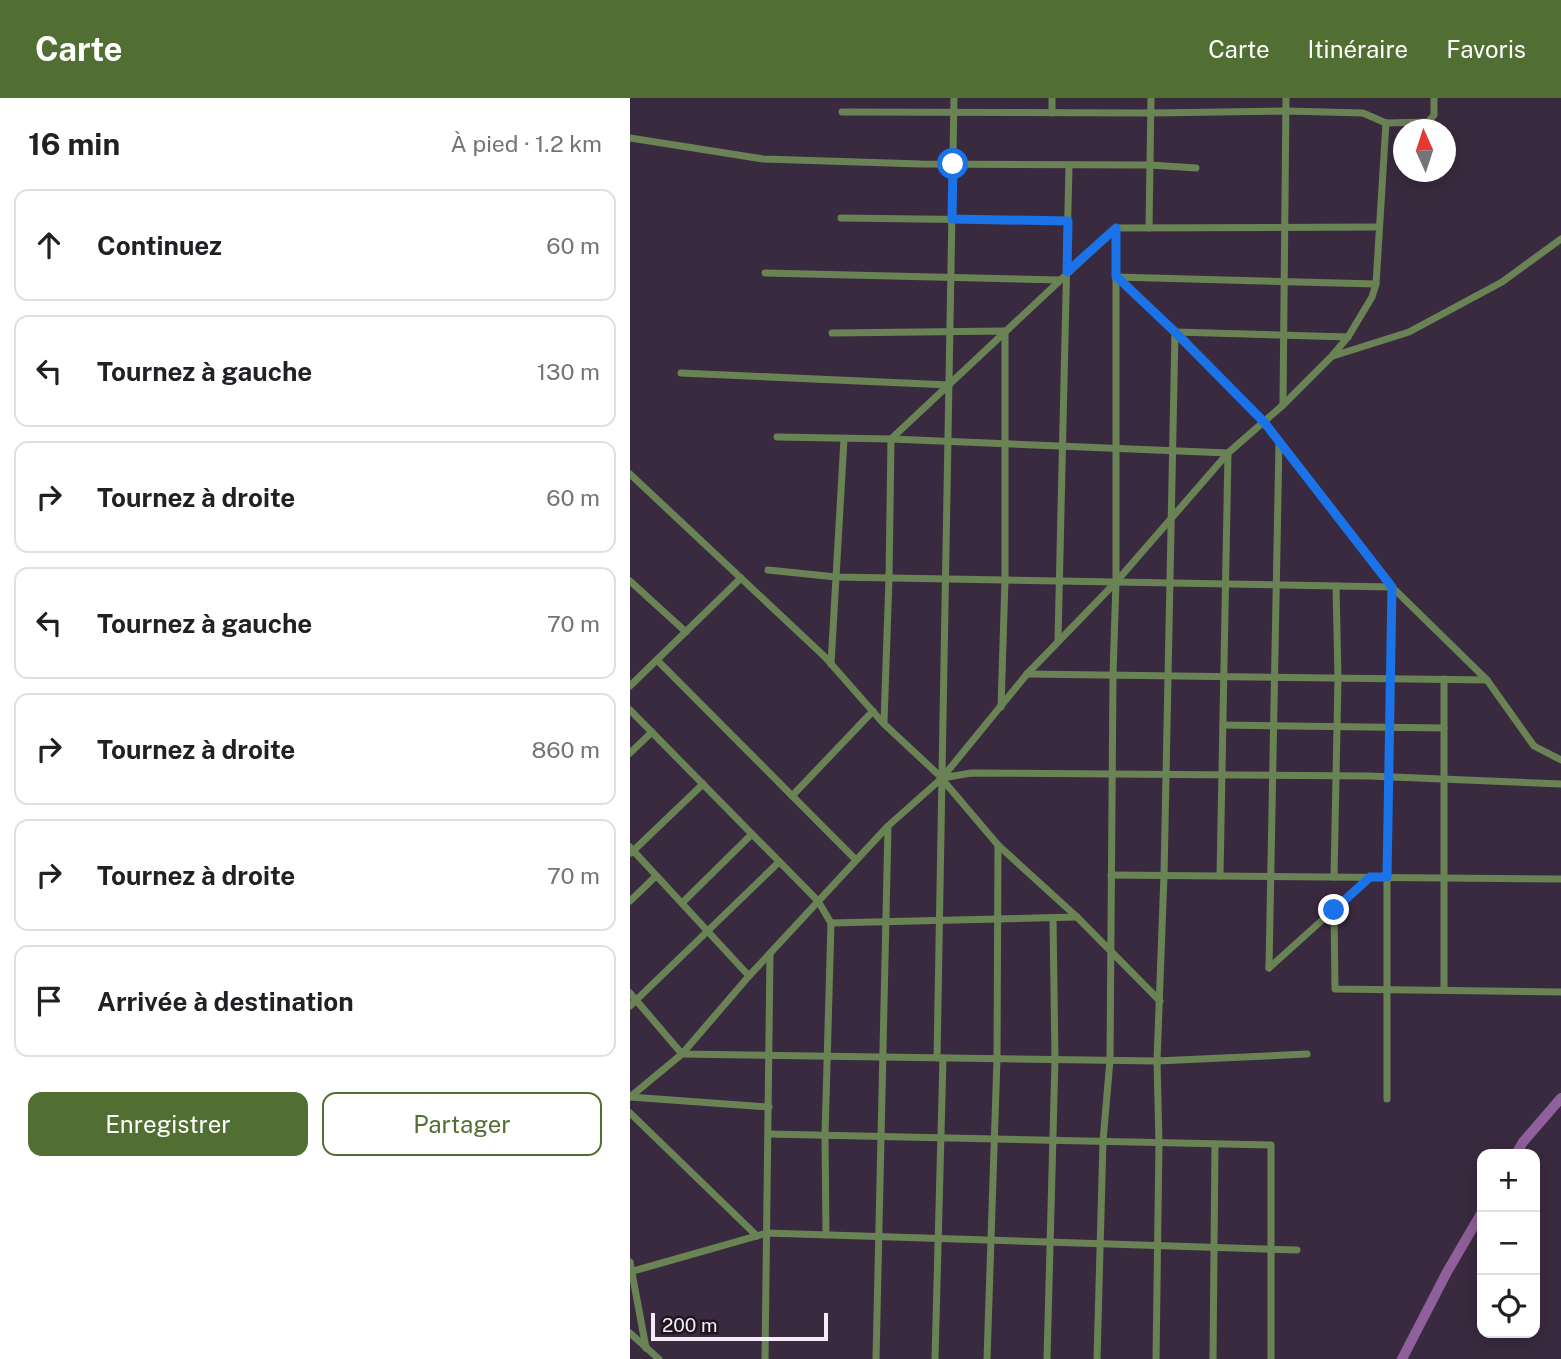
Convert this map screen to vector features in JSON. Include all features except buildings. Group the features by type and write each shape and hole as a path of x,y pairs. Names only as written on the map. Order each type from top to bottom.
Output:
{"street":[{"path":"934,1359 940,1138 939,920 954,98"},
{"path":"1052,98 1052,113"},
{"path":"1149,228 1151,98"},
{"path":"1283,405 1286,98"},
{"path":"842,112 1286,111 1363,113 1386,123 1428,122 1434,116 1434,98"},
{"path":"630,1097 682,1054 749,976 888,826 942,778 1027,674 1116,582 1228,453 1283,405 1348,337 1373,298 1376,284 1386,123"},
{"path":"630,138 763,159 1196,168"},
{"path":"1058,640 1069,166"},
{"path":"841,218 1068,221"},
{"path":"884,723 890,578 891,439 1116,228 1379,227"},
{"path":"1097,1359 1103,1142 1110,1060 1116,582 1116,228"},
{"path":"1331,357 1409,332 1502,282 1561,239"},
{"path":"765,273 1059,280"},
{"path":"1116,276 1376,284"},
{"path":"1116,276 1264,422 1392,587 1487,680 1534,746 1561,760"},
{"path":"832,332 1005,331"},
{"path":"1002,707 1005,331"},
{"path":"1175,332 1348,337"},
{"path":"1156,1359 1160,1143 1157,1061 1164,875 1175,332"},
{"path":"681,373 949,385"},
{"path":"777,437 1228,453"},
{"path":"831,664 844,439"},
{"path":"1279,442 1269,968 1370,877"},
{"path":"1220,876 1228,453"},
{"path":"630,474 831,664 884,723 942,778 998,845 1077,918 1160,1001"},
{"path":"768,570 836,577 1392,587"},
{"path":"630,686 741,578"},
{"path":"630,581 686,632"},
{"path":"1334,877 1338,678 1336,586"},
{"path":"1387,1099 1387,877 1392,587"},
{"path":"657,660 856,860"},
{"path":"1027,674 1487,680"},
{"path":"1444,679 1444,990"},
{"path":"630,710 818,901 831,923 825,1135 826,1235"},
{"path":"792,796 873,711"},
{"path":"1223,725 1444,727"},
{"path":"630,753 652,732"},
{"path":"942,778 971,773 1273,775 1561,784"},
{"path":"703,784 631,850 749,976"},
{"path":"876,1359 888,826"},
{"path":"682,903 752,834"},
{"path":"987,1359 997,1059 998,845"},
{"path":"630,1006 779,862"},
{"path":"1111,875 1561,878"},
{"path":"630,901 656,876"},
{"path":"1334,910 1335,989 1561,992"},
{"path":"831,923 1077,918"},
{"path":"1047,1359 1055,1060 1053,919"},
{"path":"765,1359 770,953"},
{"path":"630,993 682,1054 1157,1061 1307,1054"},
{"path":"630,1097 769,1107"},
{"path":"630,1113 757,1236"},
{"path":"769,1134 1271,1145 1270,1359"},
{"path":"1213,1359 1215,1144"},
{"path":"631,1272 766,1233 1297,1250"},
{"path":"630,1262 646,1348"},
{"path":"630,1334 659,1359"}],"waterway":[{"path":"1519,1149 1561,1098"},
{"path":"1402,1359 1477,1221"}],"route":[{"path":"953,164 952,219 1068,221 1067,272 1116,228 1116,276 1264,422 1392,587 1387,877 1370,877 1334,910"}]}
